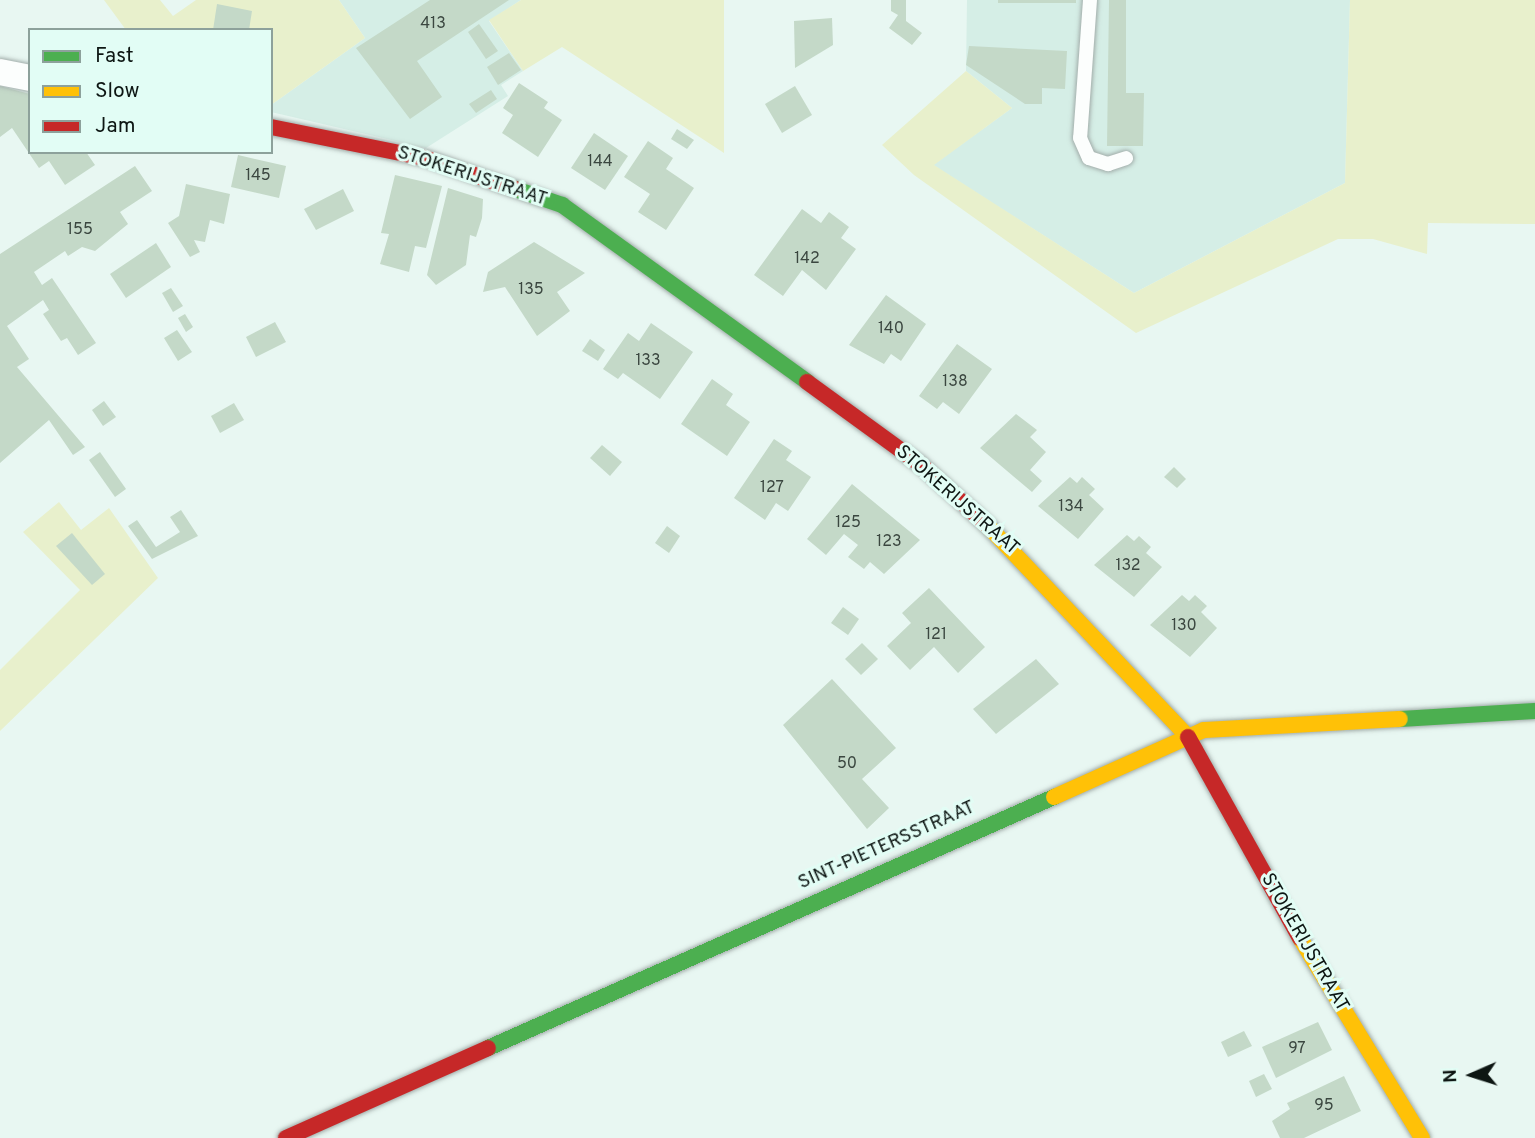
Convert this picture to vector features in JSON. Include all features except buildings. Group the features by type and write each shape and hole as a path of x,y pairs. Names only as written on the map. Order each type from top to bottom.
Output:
{"street":[{"path":"0,72 28,78"},
{"name":"STOKERIJSTRAAT","path":"273,127 425,158 562,205 920,464 1013,549 1187,736 1325,984 1422,1138"},
{"name":"SINT-PIETERSSTRAAT","path":"286,1138 1204,730 1535,711"}],"lane":[{"path":"1090,0 1080,138 1089,158 1108,164 1126,158"}],"shaded area":[{"path":"339,0 521,0 489,21 523,71 501,85 508,96 426,148 273,112 273,104 365,38"},
{"path":"967,0 1350,0 1345,183 1134,293 933,165 1012,108 966,71"}],"green space":[{"path":"104,0 160,0 173,16 196,0 339,0 365,38 273,104 273,28 125,28"},
{"path":"521,0 724,0 724,153 562,47 523,71 489,20"},
{"path":"1350,0 1535,0 1535,224 1428,223 1427,254 1373,239 1338,239 1136,333 914,175 882,145 966,71 1012,108 934,165 1134,293 1345,183"},
{"path":"59,502 81,530 109,508 158,578 0,731 0,670 80,590 23,532"}],"traffic: fast":[{"path":"515,189 562,205 807,382"},
{"path":"1400,719 1535,711"},
{"path":"488,1048 1054,797"}],"traffic: slow":[{"path":"987,525 1188,737"},
{"path":"1054,797 1204,730 1400,719"},
{"path":"1300,938 1422,1138"}],"traffic: jam":[{"path":"273,127 425,158 515,189"},
{"path":"807,382 920,464 987,525"},
{"path":"1188,737 1300,938"},
{"path":"286,1138 488,1048"}]}
